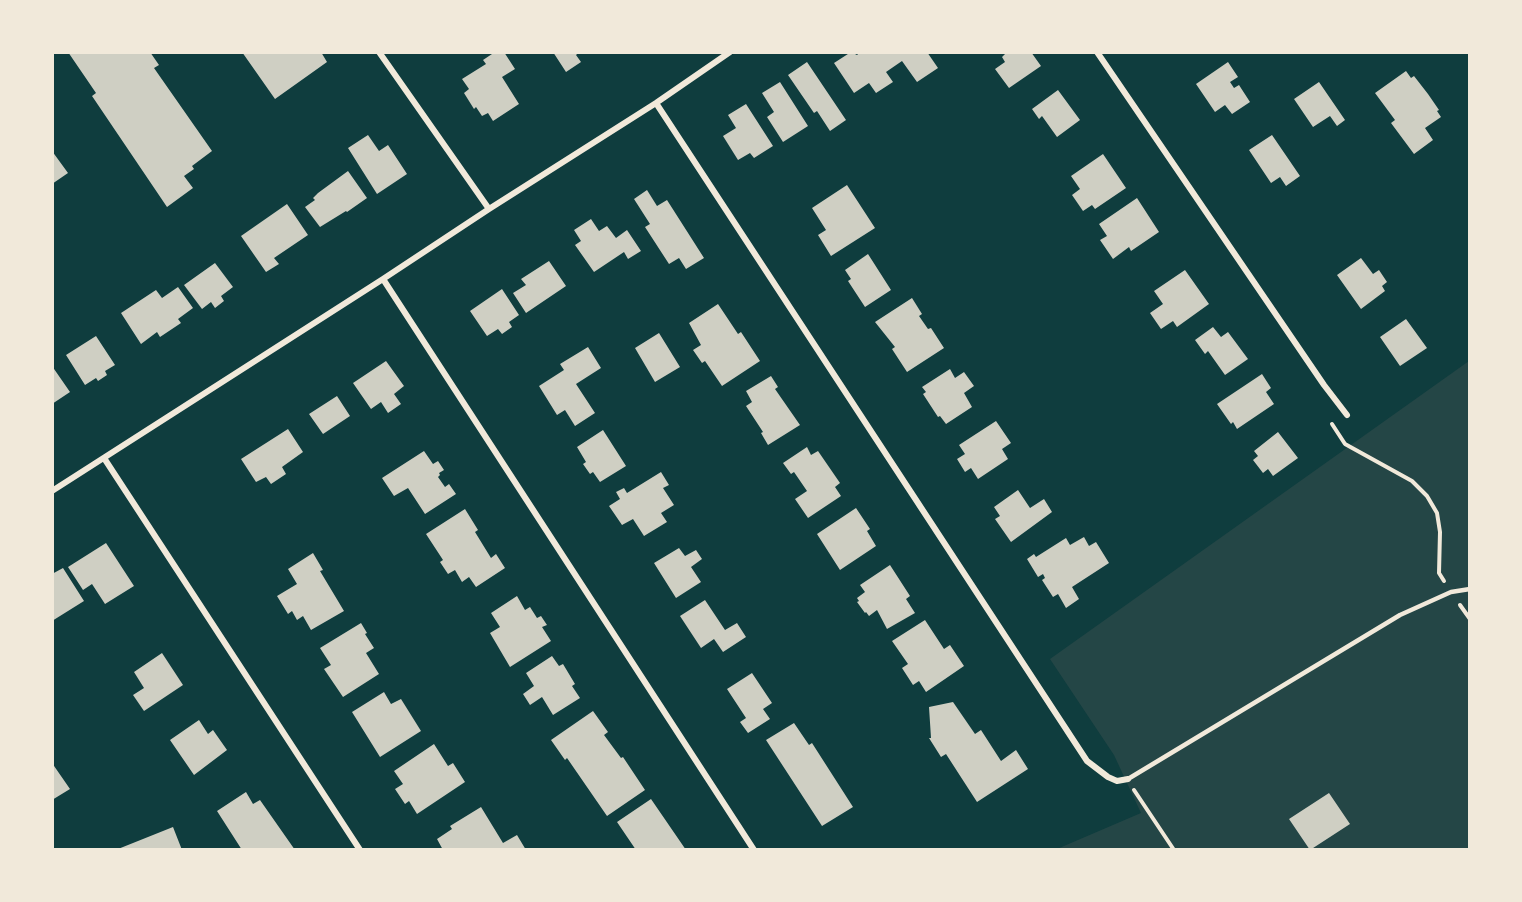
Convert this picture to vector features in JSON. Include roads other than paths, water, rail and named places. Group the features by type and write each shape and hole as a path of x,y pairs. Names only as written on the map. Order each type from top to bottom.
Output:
{"street":[{"path":"379,52 489,208"},
{"path":"52,491 383,279 489,208 656,103 730,52"},
{"path":"1097,52 1324,385 1347,415"},
{"path":"656,103 1087,761 1117,781 1128,779"},
{"path":"383,279 754,849"},
{"path":"104,458 360,849"}],"lane":[{"path":"1128,779 1400,615 1451,592 1470,589"}]}
